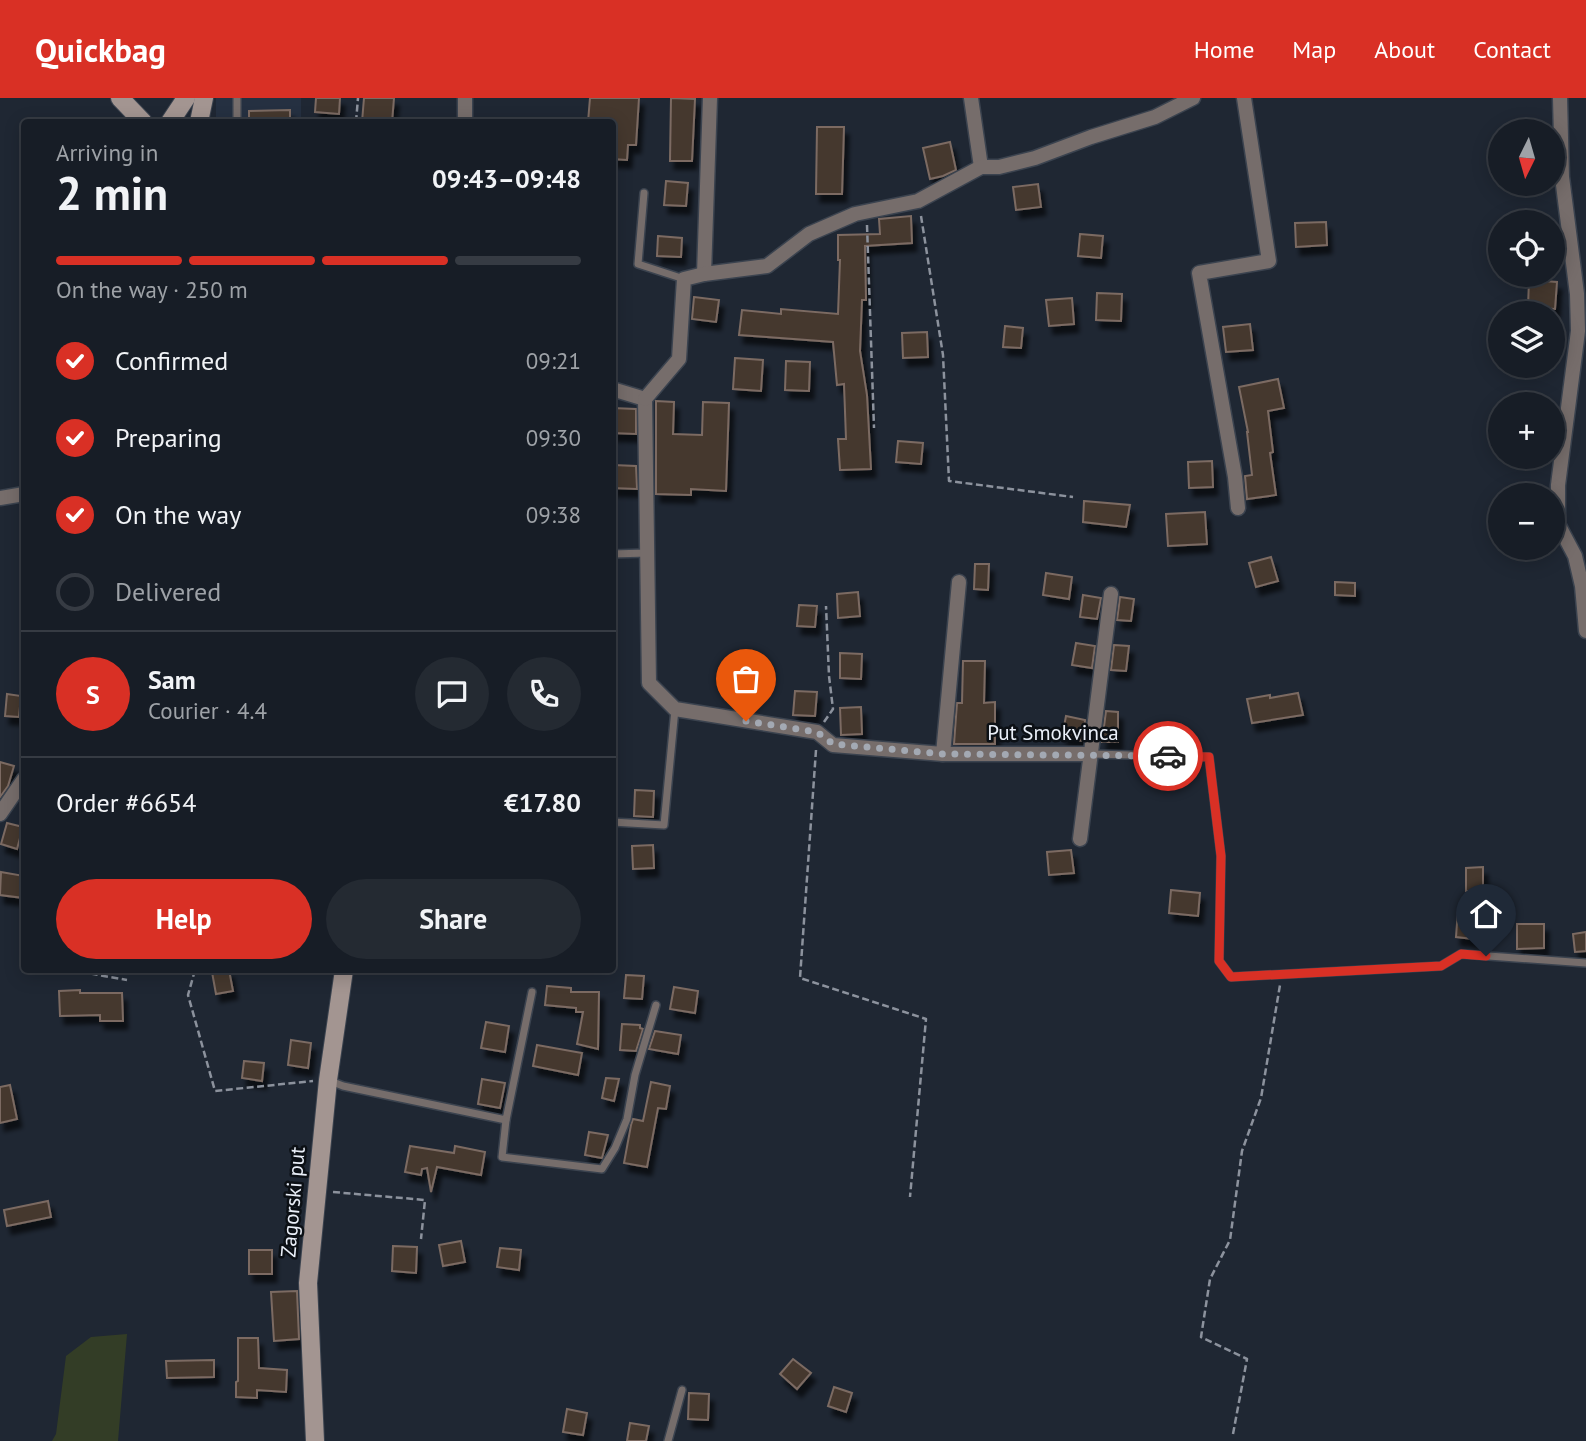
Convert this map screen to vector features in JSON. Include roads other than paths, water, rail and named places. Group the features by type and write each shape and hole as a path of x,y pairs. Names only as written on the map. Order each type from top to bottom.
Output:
{"main road":[{"path":"120,98 140,119"},
{"path":"172,119 187,98"},
{"path":"200,119 204,98"},
{"name":"Zagorski put","path":"315,1441 308,1283 328,1080 344,973"}],"street":[{"path":"465,98 465,119"},
{"path":"704,274 710,98"},
{"path":"971,98 981,167"},
{"path":"675,709 649,684 645,399 679,359 684,279 766,266 809,234 865,212 918,201 981,167 999,167 1035,158 1155,117 1193,98"},
{"path":"1238,508 1235,477 1199,273 1269,261 1244,98"},
{"path":"1560,98 1562,177 1577,294 1578,331 1558,485 1558,524 1575,556 1582,586 1586,631"},
{"path":"616,390 645,399"},
{"path":"0,498 21,494"},
{"path":"943,754 959,582"},
{"path":"1080,839 1111,594"},
{"name":"Put Smokvinca","path":"675,709 817,732 833,744 943,754 1091,754"},
{"path":"0,814 21,783"}],"lane":[{"path":"237,98 237,119"},
{"path":"644,192 638,264 684,279"},
{"path":"616,554 648,553"},
{"path":"616,822 664,825 675,709"},
{"name":"Put Smokvinca","path":"1091,754 1209,757 1221,856 1219,961 1231,977 1441,966 1461,954 1586,963"},
{"path":"532,992 506,1120 502,1157 602,1169 615,1148 627,1119 635,1075 656,1004"},
{"path":"328,1080 343,1086 506,1120"},
{"path":"668,1441 682,1390"}]}
